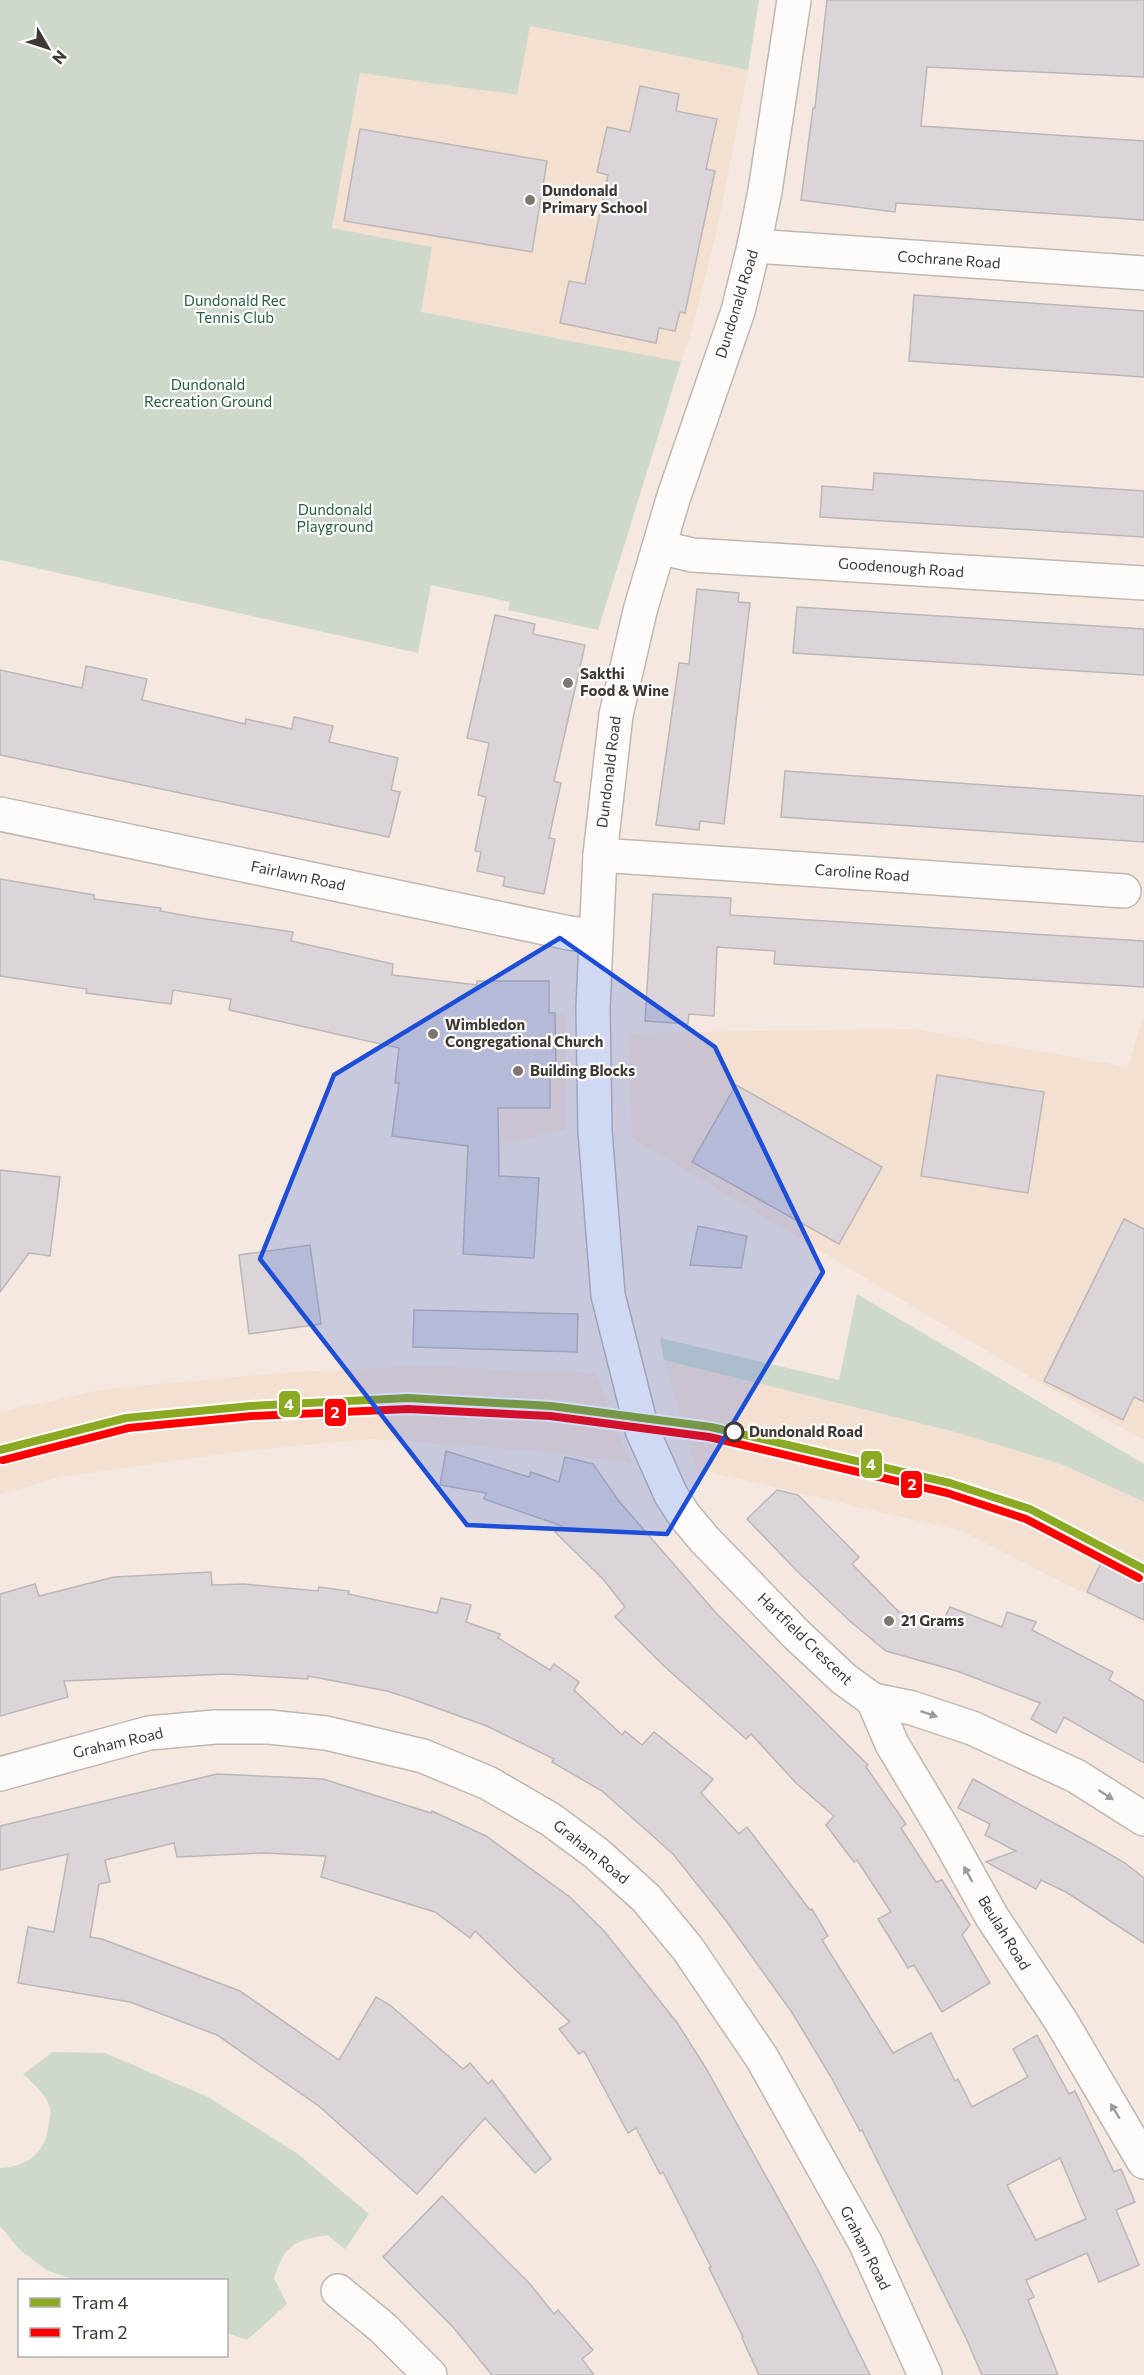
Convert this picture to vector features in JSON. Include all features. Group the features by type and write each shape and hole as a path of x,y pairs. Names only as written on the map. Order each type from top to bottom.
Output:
{"street":[{"name":"Dundonald Road","path":"651,1452 642,1430 607,1284 595,1131 593,1040 600,855 616,715 637,621 673,499 738,310 765,190 794,0"},
{"name":"Cochrane Road","path":"754,246 1144,273"},
{"name":"Goodenough Road","path":"659,547 692,555 1144,583"},
{"name":"Fairlawn Road","path":"0,814 569,933 596,936"},
{"name":"Caroline Road","path":"600,855 1124,891"},
{"name":"Hartfield Crescent","path":"651,1452 671,1495 704,1539 844,1679 873,1700 912,1708 972,1728 1076,1776 1144,1819"},
{"name":"Beulah Road","path":"873,1700 892,1744 992,1917 1060,2021 1144,2162"},
{"name":"Graham Road","path":"0,1774 149,1733 215,1727 269,1727 326,1733 423,1756 488,1783 550,1819 597,1853 646,1898 688,1949 742,2028 762,2058 865,2242 926,2375"},
{"path":"338,2291 383,2328 430,2375"}],"highlighted area":[{"path":"560,938 715,1047 823,1272 667,1534 467,1525 260,1259 334,1075"}],"shaded area":[{"name":"Dundonald Primary School","path":"529,26 748,70 717,230 693,326 681,362 421,312 332,228 360,72 516,95"},
{"name":"Building Blocks","path":"473,1013 565,1013 566,1129 466,1153"},
{"path":"1144,1014 1144,1440 1042,1384 632,1138 628,1033 913,1029 1128,1067"},
{"path":"664,1360 955,1432 1061,1464 1144,1502 1144,1624 962,1531 704,1471 697,1473"},
{"path":"419,1366 595,1373 631,1463 536,1451 370,1439 244,1451 61,1477 0,1494 0,1412 105,1389 280,1373"}],"green space":[{"name":"Dundonald Recreation Ground","path":"0,0 759,0 748,70 530,26 517,95 360,73 332,228 432,247 421,312 681,362 598,630 508,610 510,602 431,585 418,653 0,560"},
{"path":"857,1294 1144,1464 1144,1502 1061,1464 955,1432 664,1360 660,1338 839,1380"},
{"path":"53,2052 105,2053 208,2097 298,2154 369,2214 345,2249 327,2235 298,2243 287,2251 274,2278 287,2304 247,2340 228,2333 228,2279 72,2279 48,2271 20,2250 0,2226 0,2168 28,2161 40,2149 48,2132 50,2108 48,2103 42,2093 23,2074"}],"building":[{"path":"827,0 1144,0 1144,77 927,67 921,126 1144,141 1144,220 896,203 895,212 801,200 813,108 815,108"},
{"path":"640,86 679,94 676,111 717,119 706,169 715,171 685,313 680,312 675,331 659,328 656,343 560,323 569,281 585,284 608,175 597,172 607,127 630,132"},
{"path":"360,129 547,161 532,252 344,221"},
{"path":"914,295 1144,311 1144,377 909,361"},
{"path":"874,473 1144,491 1144,537 820,517 822,486 873,490"},
{"path":"697,589 739,593 738,602 750,603 724,824 700,821 699,830 656,825 679,663 689,664"},
{"path":"797,607 1144,629 1144,675 793,653"},
{"path":"495,615 535,624 533,634 585,645 554,781 561,783 549,838 555,839 544,894 503,886 505,877 477,871 481,852 475,851 486,797 478,795 489,743 467,738"},
{"path":"86,666 147,679 142,700 245,724 246,719 292,729 294,717 333,726 329,742 398,758 391,790 400,792 389,837 0,755 0,670 82,688"},
{"path":"785,771 1144,796 1144,842 781,817"},
{"path":"0,879 94,895 94,899 161,908 160,911 193,917 293,932 291,941 393,964 392,975 477,985 477,981 549,981 549,1013 555,1013 556,1071 550,1071 550,1108 498,1108 499,1176 539,1178 534,1258 463,1254 468,1146 392,1136 399,1083 395,1083 399,1048 229,1010 231,999 173,990 171,1004 86,993 87,989 0,976"},
{"path":"653,894 731,898 730,915 1144,941 1144,987 774,964 775,951 717,947 714,1016 689,1014 688,1024 645,1021"},
{"path":"937,1075 1044,1092 1028,1193 921,1176"},
{"path":"736,1085 882,1167 839,1244 692,1162"},
{"path":"0,1170 60,1177 50,1256 29,1253 0,1292"},
{"path":"1124,1219 1144,1229 1144,1402 1134,1397 1123,1420 1044,1381"},
{"path":"698,1226 747,1236 741,1268 690,1265"},
{"path":"310,1245 321,1324 249,1334 239,1255"},
{"path":"414,1310 578,1314 577,1352 413,1347"},
{"path":"446,1451 529,1477 531,1472 559,1482 565,1457 593,1464 618,1500 717,1614 868,1765 866,1767 906,1824 901,1828 936,1882 942,1880 970,1925 962,1935 990,1983 942,2012 914,1965 908,1968 878,1919 891,1912 857,1860 854,1862 826,1825 834,1816 796,1783 751,1734 746,1739 663,1665 615,1617 625,1607 603,1579 555,1532 562,1526 484,1499 486,1493 440,1485"},
{"path":"777,1490 798,1495 859,1557 852,1564 899,1612 941,1625 950,1607 1002,1627 1007,1612 1036,1622 1032,1630 1113,1672 1109,1680 1144,1701 1144,1763 1064,1717 1056,1733 1031,1719 1040,1703 957,1671 886,1651 851,1622 798,1572 747,1519"},
{"path":"1101,1563 1144,1584 1144,1620 1087,1592"},
{"path":"211,1572 212,1585 244,1584 318,1591 319,1587 349,1591 348,1594 437,1613 441,1598 471,1605 466,1622 500,1634 498,1638 550,1670 554,1664 579,1682 574,1690 622,1735 625,1731 642,1745 654,1732 713,1779 701,1793 739,1834 747,1827 810,1910 812,1909 828,1936 822,1940 893,2053 931,2033 955,2081 958,2079 972,2107 1028,2077 1013,2049 1037,2035 1069,2094 1075,2091 1114,2172 1121,2169 1135,2202 1116,2210 1139,2265 1099,2282 1087,2253 1026,2280 1034,2297 1028,2300 1058,2375 982,2375 966,2338 862,2130 860,2131 791,2011 727,1922 673,1854 602,1791 552,1762 554,1759 487,1726 409,1698 387,1691 308,1676 308,1679 227,1674 64,1681 68,1697 0,1716 0,1594 35,1584 39,1596 114,1577","holes":["1060,2158 1086,2219 1036,2240 1007,2185"]},
{"path":"217,1774 323,1779 431,1813 432,1811 486,1836 571,1898 604,1931 678,2024 707,2070 818,2270 870,2375 759,2375 709,2268 711,2267 663,2172 660,2174 636,2128 628,2133 584,2051 579,2054 559,2029 570,2022 475,1931 470,1938 435,1912 321,1877 326,1856 264,1853 177,1857 174,1843 105,1860 110,1882 99,1884 90,1937 102,1939 240,1991 339,2060 376,1997 390,2005 463,2069 470,2063 488,2084 492,2080 551,2159 535,2173 485,2118 417,2194 320,2107 217,2035 130,2002 18,1983 28,1927 54,1932 68,1854 0,1870 0,1826"},
{"path":"973,1779 1094,1845 1125,1863 1144,1878 1144,1943 1066,1892 1041,1880 1036,1889 986,1862 1016,1851 985,1835 990,1824 958,1808"},
{"path":"442,2196 530,2284 554,2314 558,2310 593,2350 582,2359 594,2375 492,2375 453,2327 383,2257"}],"tram line":[{"name":"4","path":"0,1450 126,1418 251,1406 408,1398 551,1406 711,1427 950,1483 1030,1509 1144,1569"},
{"name":"2","path":"3,1460 128,1428 252,1416 408,1409 550,1416 709,1437 947,1493 1026,1519 1139,1578"}],"place":[{"name":"Dundonald Primary School","path":"530,200"},
{"name":"Sakthi Food & Wine","path":"568,683"},
{"name":"Wimbledon Congregational Church","path":"433,1034"},
{"name":"Building Blocks","path":"518,1071"},
{"name":"Dundonald Road","path":"734,1432"},
{"name":"21 Grams","path":"889,1621"}],"park label":[{"name":"Dundonald Rec Tennis Club","path":"235,310"},
{"name":"Dundonald Playground","path":"335,518"}]}
